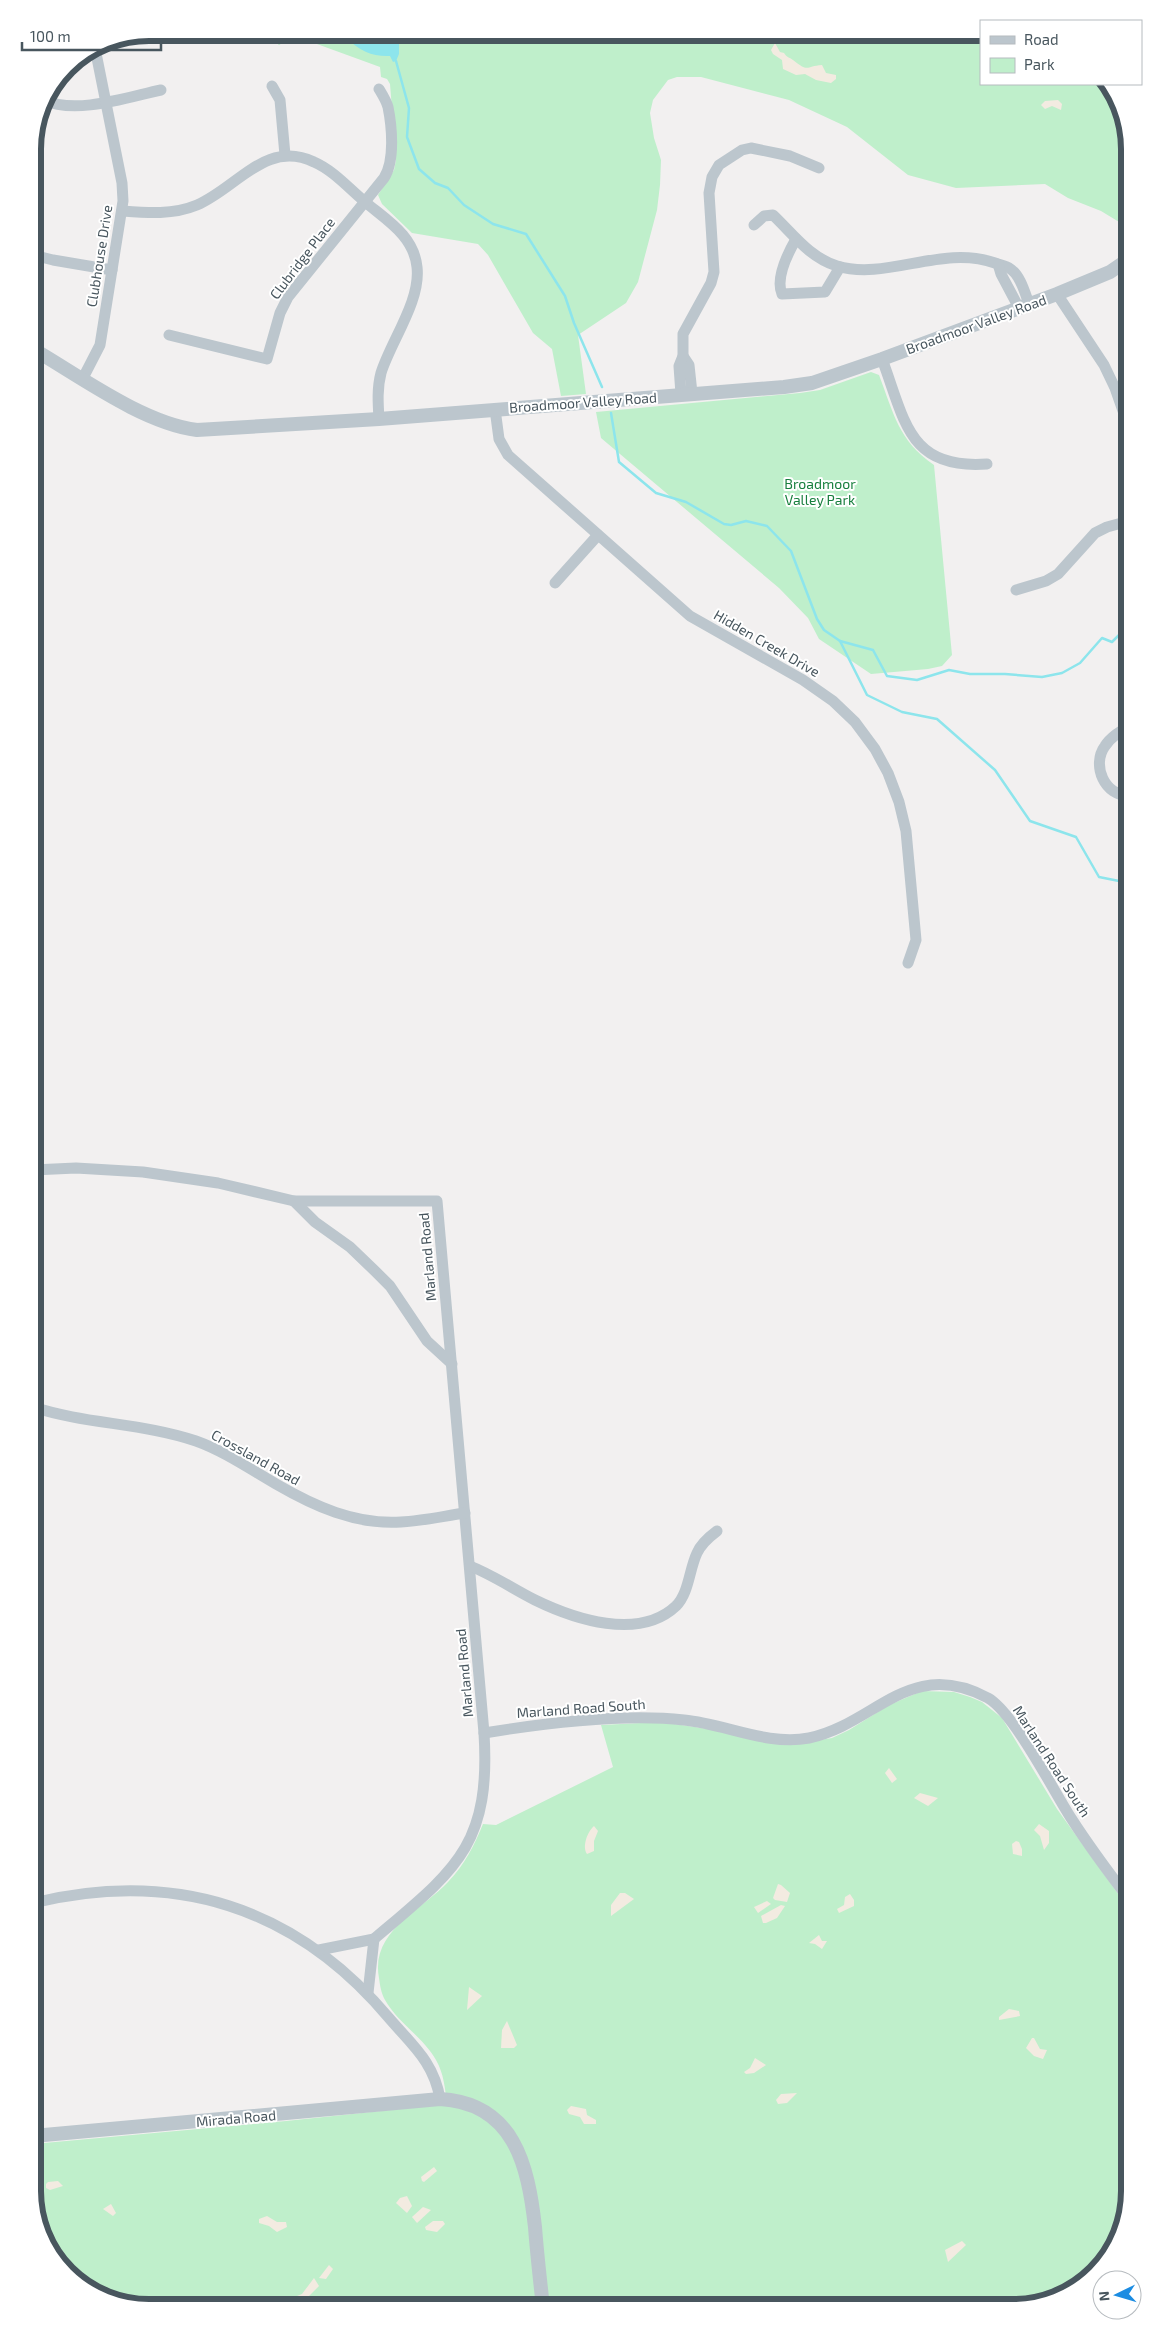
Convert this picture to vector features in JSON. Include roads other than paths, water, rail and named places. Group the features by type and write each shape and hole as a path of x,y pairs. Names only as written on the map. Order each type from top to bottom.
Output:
{"street":[{"name":"Clubhouse Drive","path":"83,378 100,345 123,211 122,183 96,55"},
{"path":"272,86 280,100 285,155"},
{"name":"Clubridge Place","path":"169,335 267,359 280,313 288,296 387,173 392,160 388,105 378,88"},
{"path":"51,103 74,106 161,90"},
{"path":"686,393 678,366 683,356 685,327 711,283 714,272 709,193 712,177 719,165 742,150 751,148 777,153 819,168"},
{"path":"123,211 171,212 196,205 218,194 262,161 285,155 315,162 364,201 404,234 411,246 417,265 414,292 380,375 378,396 379,418"},
{"path":"754,225 764,216 773,215 807,251 820,260 840,267 868,269 942,258 973,257 998,264 1001,274 1024,306"},
{"path":"796,239 786,258 779,284 782,294 825,292 840,267"},
{"path":"41,257 112,270"},
{"name":"Broadmoor Valley Road","path":"41,354 131,407 178,428 216,430 812,383 1057,294 1110,272 1121,265"},
{"path":"1057,294 1104,365 1121,404"},
{"path":"882,359 909,430 916,442 937,459 954,464 987,464"},
{"name":"Hidden Creek Drive","path":"495,408 499,440 508,455 598,536 690,616 803,680 833,701 855,722 875,749 899,802 906,831 916,940 908,964"},
{"path":"1016,590 1046,581 1058,574 1095,533 1121,523"},
{"path":"555,582 598,536"},
{"path":"1121,731 1104,747 1100,770 1104,782 1113,791 1121,795"},
{"name":"Marland Road","path":"41,1170 76,1168 143,1172 218,1184 294,1201 437,1201 486,1764 482,1802 477,1825 460,1859 435,1887 374,1939"},
{"name":"Marland Road","path":"294,1201 315,1222 344,1242 390,1286 427,1341 452,1364"},
{"name":"Crossland Road","path":"41,1408 153,1430 196,1441 228,1456 308,1502 352,1517 384,1522 401,1522 464,1513"},
{"path":"470,1566 490,1574 533,1599 574,1616 634,1624 658,1618 677,1605 683,1595 697,1553 702,1544 717,1530"},
{"name":"Marland Road South","path":"484,1733 515,1728 647,1717 685,1720 780,1739 808,1738 834,1730 889,1698 906,1691 934,1685 960,1688 990,1699 1008,1717 1072,1820 1121,1888"},
{"path":"41,1901 125,1890 190,1896 218,1902 270,1921 319,1950 368,1993 428,2063 438,2084 440,2099"},
{"path":"319,1950 374,1939 368,1993"},
{"name":"Mirada Road","path":"41,2135 440,2099 459,2101 484,2112 505,2129 518,2150 532,2200 542,2299"}],"water":[{"path":"350,41 399,41 399,54 396,61 393,62 390,56 367,52"}],"waterway":[{"path":"396,61 409,108 407,137 419,169 435,183 448,188 464,205 493,224 526,234 565,296 574,323 602,387"},
{"path":"611,413 619,462 656,493 686,502 724,524 731,525 746,521 767,526 791,551 817,619 824,630 840,641 867,695 902,712 937,719 995,770 1030,821 1076,837 1099,877 1121,881"},
{"path":"840,641 873,650 887,676 917,680 949,670 970,674 1042,677 1062,673 1080,663 1102,638 1112,642 1121,633"}],"park label":[{"name":"Broadmoor Valley Park","path":"820,492"}]}
